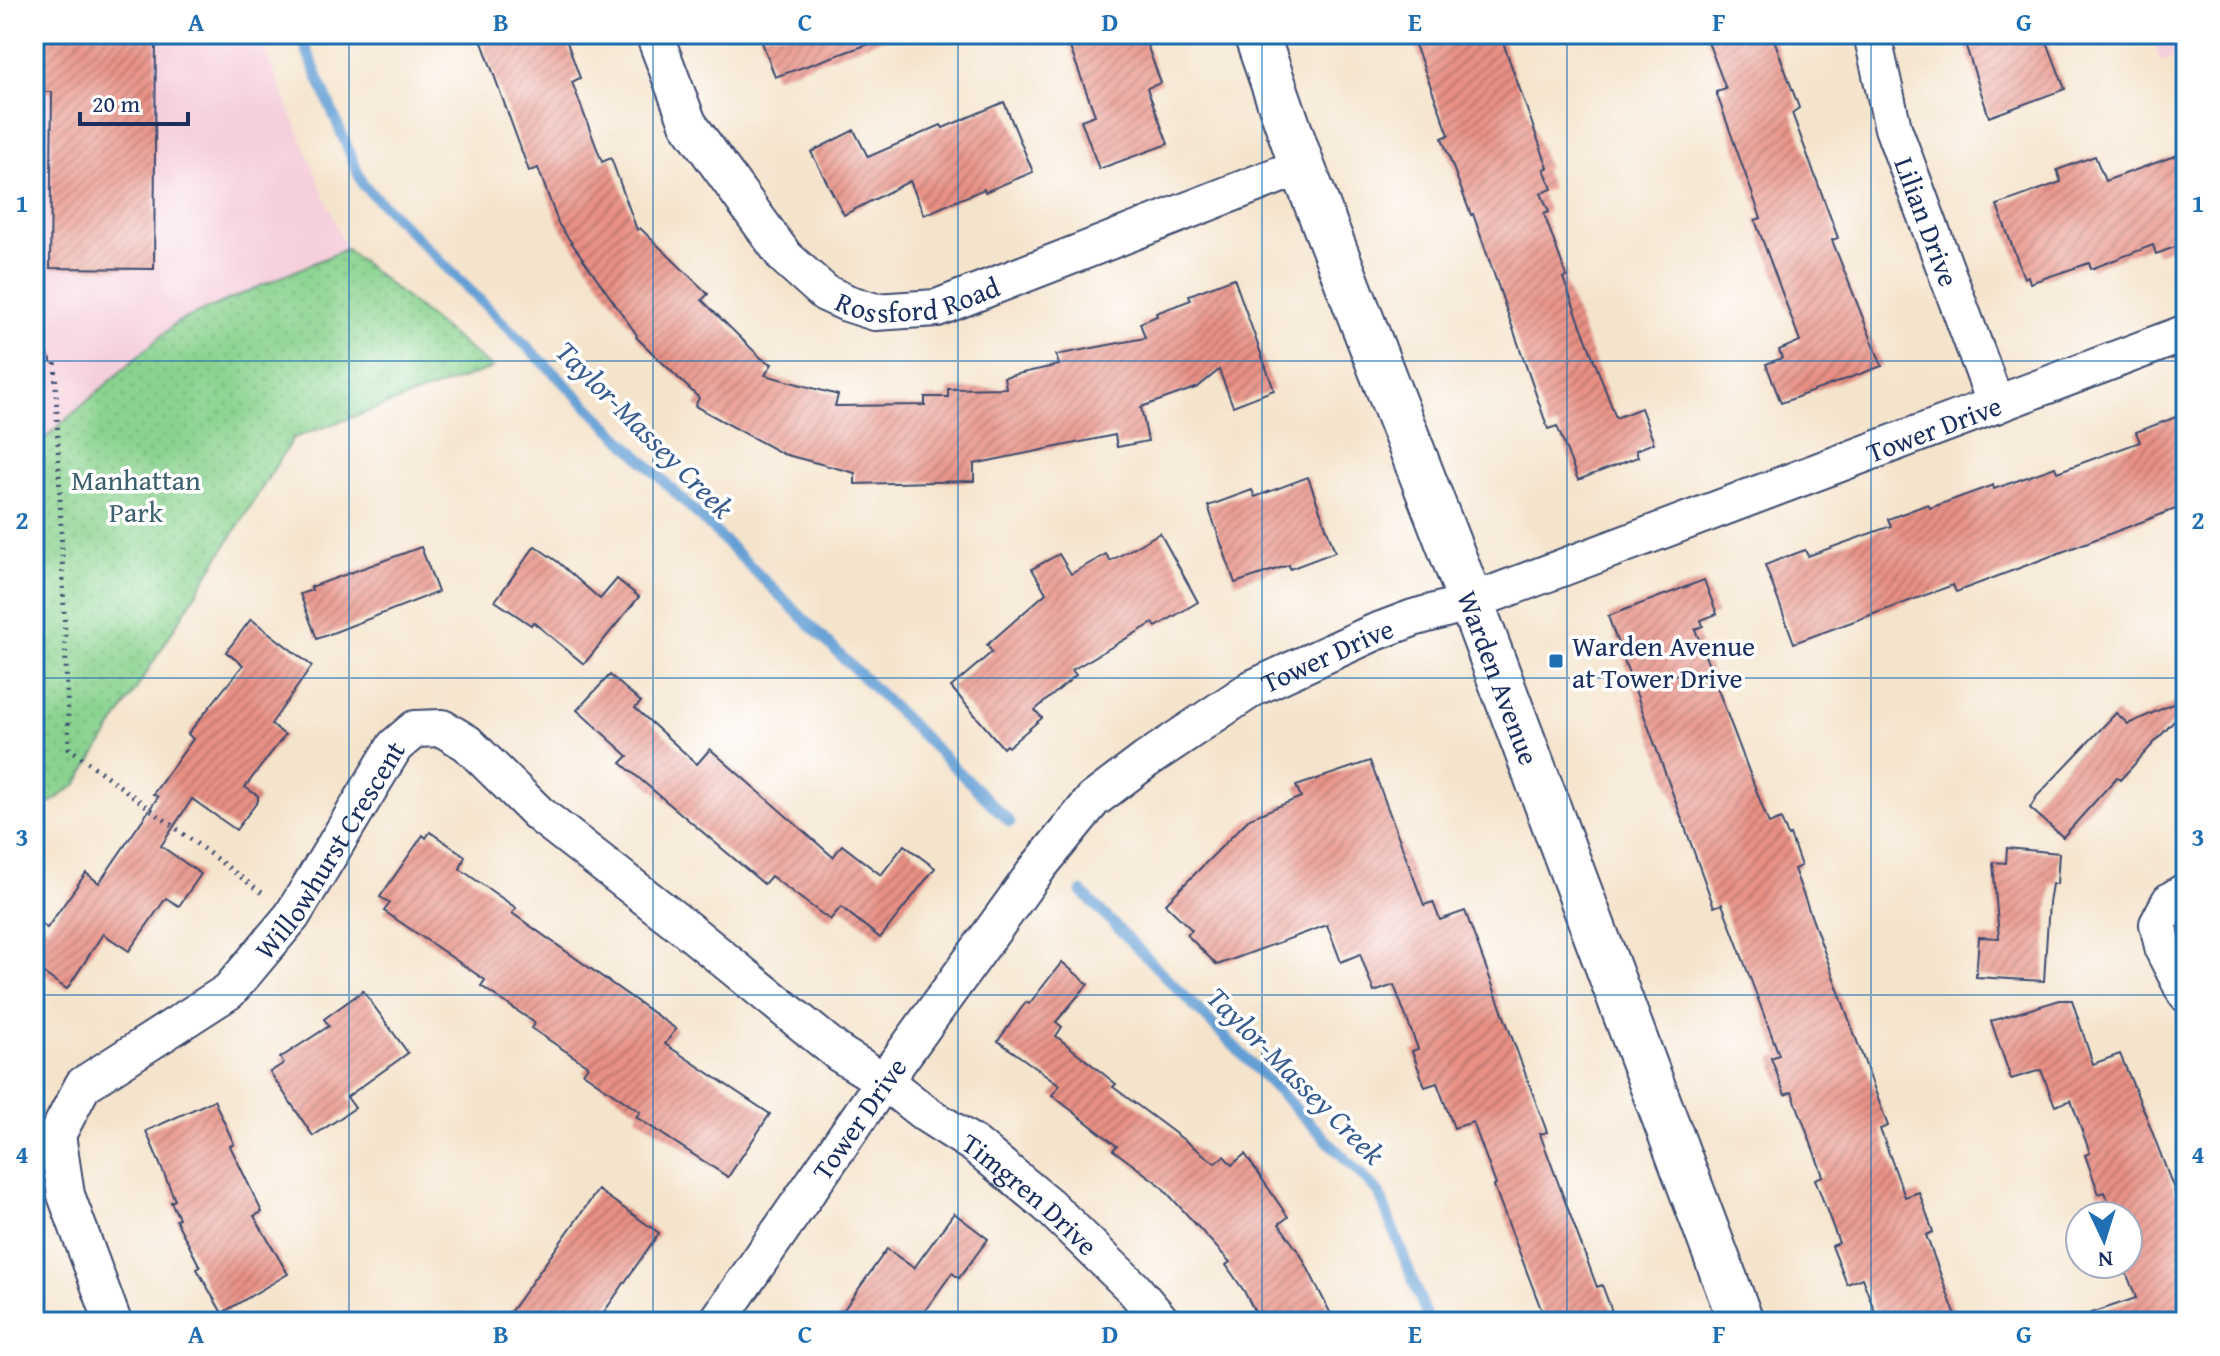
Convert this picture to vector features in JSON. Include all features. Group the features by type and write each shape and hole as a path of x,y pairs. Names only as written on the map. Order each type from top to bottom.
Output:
{"main road":[{"name":"Warden Avenue","path":"1256,34 1302,166 1471,602 1741,1322"}],"street":[{"name":"Rossford Road","path":"654,34 688,123 785,257 825,293 875,312 937,308 1302,166"},
{"name":"Lilian Drive","path":"1872,34 1893,128 1996,405"},
{"name":"Tower Drive","path":"717,1322 884,1081 1040,865 1093,800 1146,760 1253,688 1373,633 1471,602 2186,333"},
{"name":"Willowhurst Crescent","path":"113,1322 66,1195 57,1135 83,1085 229,991 292,916 395,746 415,729 442,728 467,743 539,814 840,1054 884,1081"},
{"path":"2186,891 2170,901 2158,924 2164,951 2186,994"},
{"name":"Timgren Drive","path":"884,1081 926,1114 975,1145 1048,1205 1133,1288 1162,1322"}],"path":[{"path":"34,326 49,360"},
{"path":"34,361 55,360 69,748 292,916"}],"shaded area":[{"path":"34,34 259,34 346,249 177,322 44,439 34,414"},
{"path":"2151,34 2186,34 2186,53 2161,62"}],"green space":[{"name":"Manhattan Park","path":"346,249 492,368 293,438 77,784 34,814 34,414 44,439 177,322"}],"building":[{"path":"34,34 156,34 154,269 50,268 52,92 35,92"},
{"path":"479,34 564,34 580,78 572,82 602,162 611,158 637,230 640,228 708,294 702,300 762,359 772,364 765,375 838,395 835,406 925,405 925,397 948,397 948,389 1006,388 1004,377 1059,365 1056,355 1145,338 1140,323 1157,316 1156,313 1191,300 1189,295 1234,278 1274,390 1233,406 1219,370 1198,387 1141,407 1148,441 1117,447 1115,435 974,464 974,481 855,484 855,473 783,454 695,406 699,398 636,337 559,225 538,168 529,171"},
{"path":"759,34 885,34 886,38 775,77"},
{"path":"1065,34 1143,34 1161,83 1147,88 1168,144 1099,169 1081,120 1095,115"},
{"path":"1411,34 1500,34 1548,168 1544,169 1552,189 1541,193 1549,212 1544,214 1567,277 1563,278 1616,418 1641,408 1654,443 1636,450 1638,457 1578,480 1557,426 1548,429 1473,214 1442,138 1449,135"},
{"path":"1705,34 1772,34 1799,108 1792,113 1838,238 1832,240 1882,366 1781,403 1766,364 1782,358 1779,350 1800,341 1755,220 1761,218 1716,92 1726,89"},
{"path":"1962,34 2044,34 2065,89 1989,117"},
{"path":"1004,102 1033,172 924,215 910,181 844,215 811,152 854,130 868,157"},
{"path":"2186,152 2186,243 2156,254 2153,245 2091,269 2089,263 2030,283 2028,276 2024,278 1997,205 2061,182 2057,170 2095,156 2105,181"},
{"path":"2176,417 2186,444 2186,505 1956,592 1953,585 1794,643 1765,565 1805,550 1808,556 1891,526 1888,519 1928,504 1930,508 2055,467 2057,472 2140,442 2136,432"},
{"path":"1308,477 1335,552 1290,569 1289,565 1235,583 1208,506 1252,490 1255,497"},
{"path":"1160,533 1198,602 1156,627 1153,623 1072,670 1076,675 1035,710 1042,718 1003,748 951,687 992,652 987,645 1046,593 1032,569 1059,554 1071,574 1106,554 1110,561"},
{"path":"535,546 600,599 617,579 639,597 584,664 533,622 531,625 495,601"},
{"path":"421,547 438,592 317,639 300,594 312,590 311,587"},
{"path":"1704,580 1717,614 1701,620 1703,626 1695,629 1769,824 1781,819 1790,835 1801,866 1794,869 1888,1126 1880,1129 1905,1197 1919,1192 1933,1232 1926,1235 1958,1322 1879,1322 1862,1278 1847,1284 1832,1246 1839,1243 1815,1179 1823,1176 1792,1092 1785,1095 1771,1058 1779,1055 1722,904 1714,907 1608,616"},
{"path":"251,619 312,666 271,724 285,735 245,787 258,796 258,801 236,830 192,799 161,846 201,874 179,906 166,898 129,951 103,934 67,989 34,967 34,919 47,928 86,873 99,883 158,797 153,794 193,739 188,734 243,665 226,652"},
{"path":"610,675 641,702 635,708 697,764 710,749 833,857 842,845 881,875 904,845 935,868 880,938 841,907 830,920 771,876 764,884 621,763 628,756 577,710"},
{"path":"2186,698 2186,708 2063,837 2030,808 2037,796 2116,713 2128,724"},
{"path":"1370,761 1424,905 1433,902 1440,920 1465,911 1547,1132 1540,1134 1597,1287 1602,1285 1616,1322 1546,1322 1473,1122 1454,1128 1437,1083 1425,1087 1412,1051 1418,1049 1394,985 1374,992 1360,954 1341,962 1327,925 1217,965 1187,935 1192,930 1165,904 1250,818 1301,797 1296,786"},
{"path":"430,832 465,856 460,869 516,908 512,913 676,1029 665,1044 770,1114 728,1177 636,1117 640,1112 583,1073 588,1066 531,1028 535,1023 481,986 485,980 384,911 390,903 380,897 423,835 426,838"},
{"path":"2007,848 2059,853 2057,884 2052,884 2049,903 2044,981 1976,977 1979,937 1999,938 1993,862 2006,863"},
{"path":"1062,962 1088,984 1056,1022 1062,1027 1056,1036 1116,1084 1113,1087 1215,1163 1224,1156 1232,1165 1245,1154 1288,1217 1279,1224 1302,1257 1335,1322 1260,1322 1226,1265 1230,1262 1160,1185 1113,1150 1117,1146 1052,1095 1060,1085 998,1041 1026,1002 1029,1004"},
{"path":"363,991 408,1053 347,1097 355,1108 313,1136 270,1072 284,1063 280,1058 329,1026 324,1019"},
{"path":"2060,1000 2072,1000 2093,1064 2120,1054 2186,1221 2186,1322 2081,1322 2080,1317 2136,1298 2129,1280 2144,1280 2144,1200 2108,1200 2105,1192 2099,1194 2085,1155 2090,1153 2071,1100 2055,1106 2041,1070 2011,1079 1991,1021"},
{"path":"214,1100 234,1144 230,1146 262,1212 254,1216 288,1274 222,1313 197,1269 200,1267 176,1220 179,1218 171,1202 175,1200 146,1131"},
{"path":"598,1190 659,1233 597,1322 503,1322"},
{"path":"954,1213 988,1239 959,1278 952,1273 917,1322 835,1322 887,1249 914,1268"}],"waterway":[{"name":"Taylor-Massey Creek","path":"300,34 363,185 1010,822"},
{"name":"Taylor-Massey Creek","path":"1082,892 1379,1193 1429,1322"}],"place":[{"name":"Warden Avenue at Tower Drive","path":"1556,661"}]}
